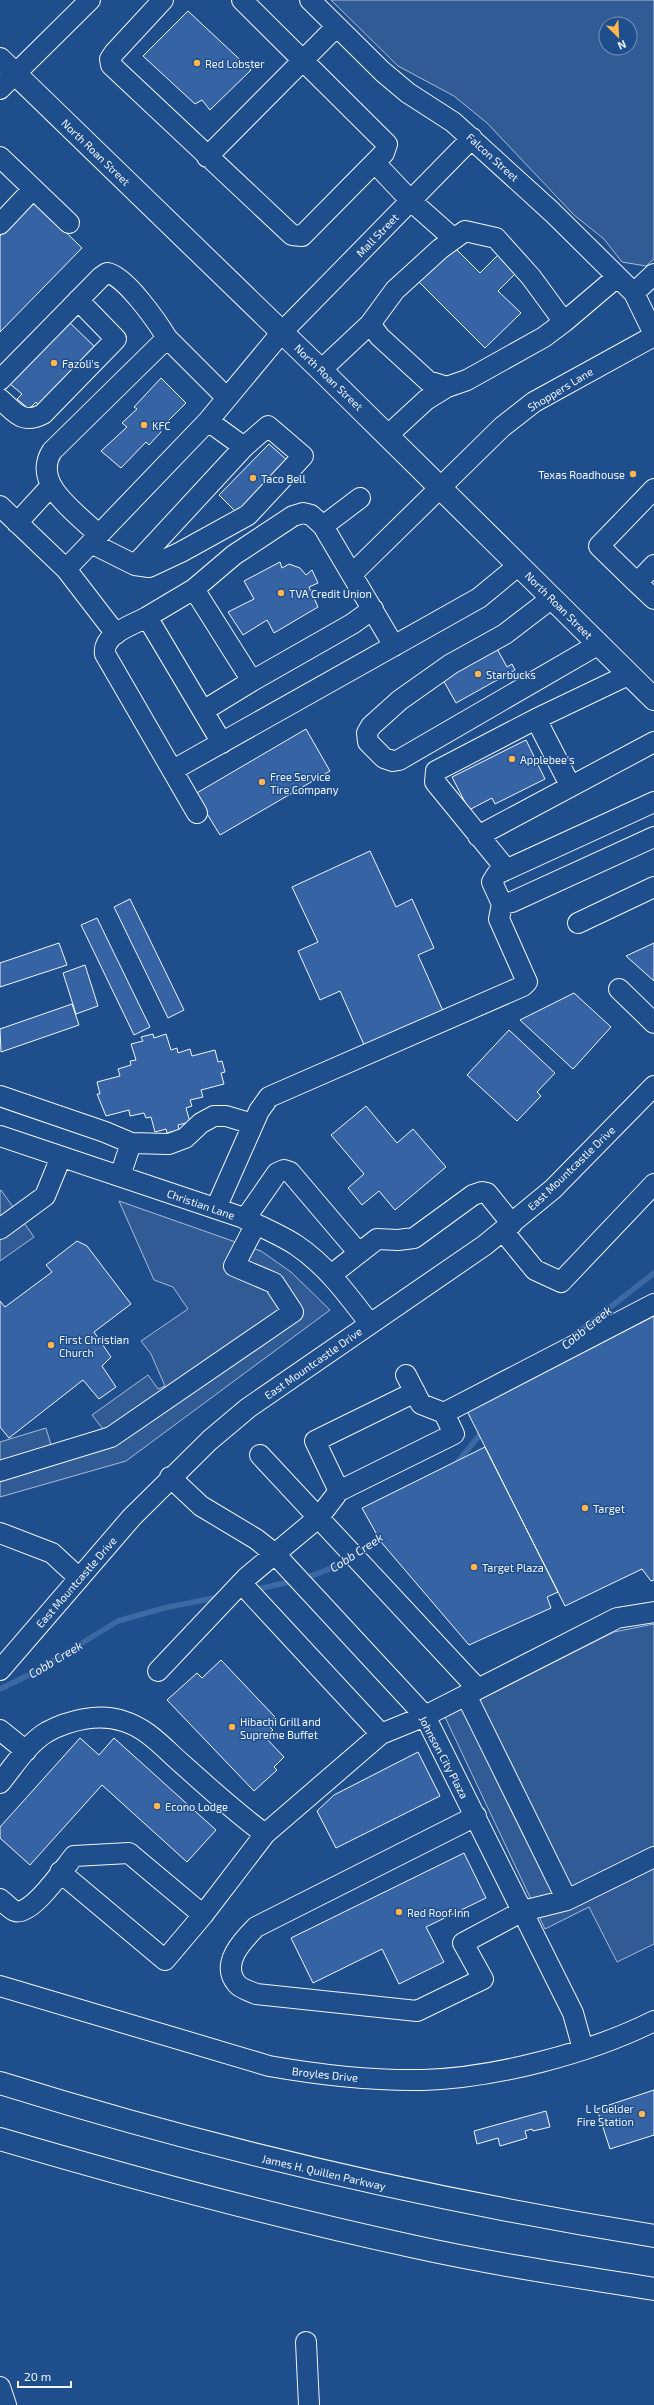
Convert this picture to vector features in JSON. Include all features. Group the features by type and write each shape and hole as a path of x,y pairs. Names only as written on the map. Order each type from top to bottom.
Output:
{"main road":[{"name":"North Roan Street","path":"0,59 388,435 599,644 628,675 654,699"},
{"name":"James H. Quillen Parkway","path":"0,2083 218,2146 365,2182 469,2203 654,2236"},
{"path":"0,2139 107,2171 272,2214 413,2246 538,2271 654,2290"}],"street":[{"path":"0,89 90,0"},
{"path":"161,1 114,53 110,59 111,65 207,157 296,237 306,234 387,149 384,139 242,0"},
{"name":"Falcon Street","path":"310,0 336,27 408,93 453,122 552,212 634,293 654,335"},
{"path":"207,157 336,27"},
{"name":"Mall Street","path":"66,569 208,421 282,332 472,138"},
{"path":"0,157 69,223"},
{"path":"375,163 411,201 454,239"},
{"path":"0,224 33,190"},
{"path":"321,370 370,324 395,290 465,231 496,238 532,277 564,322"},
{"path":"0,380 101,276 112,274 149,309 167,338 228,398"},
{"path":"634,293 654,274"},
{"path":"388,435 426,400 448,387 467,380 544,337 564,322 617,276"},
{"path":"0,399 22,417 34,418 43,414 116,339 78,300"},
{"path":"370,324 380,337 428,381 448,387"},
{"name":"Shoppers Lane","path":"352,574 442,488 502,427 534,402 654,335"},
{"path":"135,564 244,446 268,426 302,456 248,515 181,552 149,567 135,564 95,539 50,486 45,469 47,459 52,451 167,338"},
{"path":"208,421 244,446"},
{"path":"17,523 50,486"},
{"path":"654,490 599,546 654,599"},
{"path":"323,526 360,498"},
{"path":"0,506 66,569 116,634"},
{"path":"197,812 105,654 105,644 116,634 194,589 234,555 293,516 303,513 311,515 323,526 394,646"},
{"path":"173,770 479,598 519,565"},
{"path":"637,583 654,565"},
{"path":"194,589 252,681"},
{"path":"552,598 505,634 451,664 400,700 370,726 367,733 368,742 384,758 393,762 399,760 599,644"},
{"path":"203,711 352,624 373,609"},
{"path":"147,617 222,743"},
{"path":"500,873 478,836 434,782 436,771 536,719 628,675"},
{"path":"536,719 570,785"},
{"path":"478,836 570,785 654,742"},
{"path":"216,1208 253,1124 269,1097 523,986 527,982 499,919 502,904 492,882 500,873 654,802"},
{"path":"502,904 512,902 654,837"},
{"path":"578,923 654,887"},
{"path":"618,988 654,1023"},
{"name":"East Mountcastle Drive","path":"0,1670 79,1578 170,1478 248,1408 485,1246 553,1189 654,1086"},
{"path":"0,1096 105,1132 131,1143 169,1144 180,1140 214,1116 226,1116 253,1124"},
{"name":"Christian Lane","path":"0,1136 216,1208 251,1222 296,1245 331,1276 370,1324"},
{"path":"120,1176 131,1143"},
{"path":"0,1228 45,1196 61,1157"},
{"path":"0,1471 111,1437 293,1312 274,1283 234,1266 251,1222 277,1173 284,1170 290,1172 358,1252"},
{"path":"331,1276 358,1252 377,1239 398,1240 414,1238 473,1195 482,1192 487,1194 535,1270 561,1282 654,1184"},
{"path":"444,1414 654,1304"},
{"path":"158,1671 241,1583 319,1517 339,1491 454,1434 444,1414 421,1404 410,1384 315,1441 339,1491"},
{"path":"260,1455 319,1517 472,1692 567,1900"},
{"name":"Johnson City Plaza","path":"170,1478 207,1510 256,1539 275,1554 425,1716 573,2013 583,2049"},
{"path":"0,1533 52,1553 79,1578"},
{"path":"241,1583 381,1734"},
{"path":"60,1872 165,1960 203,1915 265,1834 381,1734 425,1716 617,1618 654,1612"},
{"path":"0,1783 26,1751 47,1732 88,1718 104,1717 123,1720 144,1730 242,1817 265,1834"},
{"path":"0,1730 26,1751"},
{"path":"476,1816 256,1926 239,1944 231,1963 232,1976 238,1985 256,1994 417,2011 483,1979 463,1943 523,1911 567,1900 654,1857"},
{"path":"0,1899 15,1911 23,1911 34,1905 74,1856 129,1853 203,1915"},
{"name":"Broyles Drive","path":"0,1986 269,2066 342,2077 424,2080 467,2075 542,2061 583,2049 631,2032 654,2021"},
{"path":"306,2342 309,2405"},
{"path":"0,2387 6,2405"}],"shaded area":[{"path":"331,0 654,0 654,259 646,266 622,262 604,239 574,215 487,123 454,96 398,66"},
{"path":"1,1190 34,1237 0,1261 0,1191"},
{"path":"119,1201 261,1251 291,1272 330,1310 126,1461 0,1497 0,1442 46,1428 51,1445 103,1429 92,1415 148,1375 158,1389 165,1386 151,1354 141,1341 188,1309 173,1287 154,1280"},
{"path":"654,1624 654,1944 617,1962 589,1907 545,1929 445,1717 614,1632"}],"building":[{"name":"Red Lobster","path":"188,11 251,70 210,110 202,100 195,104 143,56"},
{"path":"34,201 82,248 0,332 0,236"},
{"path":"454,247 480,273 502,251 520,269 498,291 521,313 485,348 419,282"},
{"name":"Fazoli's","path":"69,322 95,347 38,405 36,402 29,409 17,399 22,394 10,384"},
{"name":"KFC","path":"161,378 186,403 160,429 161,432 149,445 146,442 121,468 101,451 127,427 122,423 137,409 134,407"},
{"name":"Taco Bell","path":"269,444 288,461 237,513 219,495"},
{"name":"TVA Credit Union","path":"280,562 282,568 289,564 300,568 306,575 312,570 318,583 309,587 318,607 274,633 267,620 243,635 228,612 254,599 244,581"},
{"name":"Starbucks","path":"496,647 507,667 512,664 515,670 456,703 442,678"},
{"name":"Free Service Tire Company","path":"306,729 330,771 220,835 195,794"},
{"name":"Applebee's","path":"526,740 545,779 495,804 492,798 469,810 452,777"},
{"path":"370,851 396,907 412,899 434,948 418,955 443,1011 365,1047 340,991 320,1000 298,951 318,942 292,887"},
{"path":"130,899 184,1010 168,1018 114,907"},
{"path":"97,918 150,1027 134,1035 81,925"},
{"path":"59,943 67,965 0,987 0,963"},
{"path":"654,943 654,981 626,956"},
{"path":"85,965 98,1006 76,1014 63,973"},
{"path":"574,993 611,1027 573,1069 520,1020"},
{"path":"72,1004 79,1025 1,1052 0,1029"},
{"path":"509,1030 555,1073 537,1092 541,1096 517,1121 467,1075"},
{"path":"153,1034 154,1038 166,1034 171,1050 177,1048 178,1053 190,1049 192,1056 215,1050 218,1062 222,1061 225,1072 221,1073 224,1084 201,1090 203,1097 190,1100 192,1106 186,1108 190,1122 178,1125 179,1130 167,1133 166,1129 155,1132 151,1117 146,1118 144,1113 130,1116 129,1110 106,1116 97,1094 100,1094 97,1082 120,1076 118,1069 131,1065 130,1061 136,1060 131,1044 143,1041 141,1037"},
{"path":"366,1106 397,1143 413,1129 446,1167 395,1210 379,1191 362,1205 348,1188 364,1174 331,1135"},
{"name":"First Christian Church","path":"77,1241 87,1246 131,1304 94,1332 111,1357 102,1366 116,1387 99,1399 83,1380 9,1438 0,1427 0,1301 5,1307 52,1272 46,1265"},
{"name":"Target","path":"654,1316 654,1580 651,1581 642,1569 565,1606 467,1411"},
{"name":"Target Plaza","path":"485,1447 558,1592 547,1597 551,1608 469,1645 381,1542 362,1508"},
{"name":"Hibachi Grill and Supreme Buffet","path":"221,1660 275,1717 267,1724 273,1730 265,1737 284,1757 274,1767 277,1770 254,1791 167,1700 197,1673 202,1678"},
{"name":"Econo Lodge","path":"80,1738 99,1755 114,1738 216,1830 187,1862 102,1785 30,1865 0,1838 0,1827"},
{"path":"418,1752 440,1796 336,1848 317,1811 334,1795"},
{"name":"Red Roof Inn","path":"464,1853 486,1898 426,1927 444,1962 399,1984 382,1949 313,1983 291,1938"},
{"path":"654,2090 654,2135 610,2149 597,2109"},
{"path":"546,2111 550,2127 533,2131 532,2129 525,2131 527,2138 500,2146 498,2138 477,2144 474,2131"}],"waterway":[{"name":"Cobb Creek","path":"572,1337 654,1273"},
{"name":"Cobb Creek","path":"455,1465 483,1431"},
{"name":"Cobb Creek","path":"304,1578 325,1571 357,1555 385,1534"},
{"name":"Cobb Creek","path":"253,1590 294,1581"},
{"name":"Cobb Creek","path":"0,1689 33,1673 118,1621 164,1608 219,1597"}],"place":[{"name":"Red Lobster","path":"197,63"},
{"name":"Fazoli's","path":"54,363"},
{"name":"KFC","path":"144,425"},
{"name":"Texas Roadhouse","path":"633,474"},
{"name":"Taco Bell","path":"253,478"},
{"name":"TVA Credit Union","path":"281,593"},
{"name":"Starbucks","path":"478,674"},
{"name":"Applebee's","path":"512,759"},
{"name":"Free Service Tire Company","path":"262,782"},
{"name":"First Christian Church","path":"51,1345"},
{"name":"Target","path":"585,1508"},
{"name":"Target Plaza","path":"474,1567"},
{"name":"Hibachi Grill and Supreme Buffet","path":"232,1727"},
{"name":"Econo Lodge","path":"157,1806"},
{"name":"Red Roof Inn","path":"399,1912"},
{"name":"L L Gelder Fire Station","path":"642,2114"}]}
